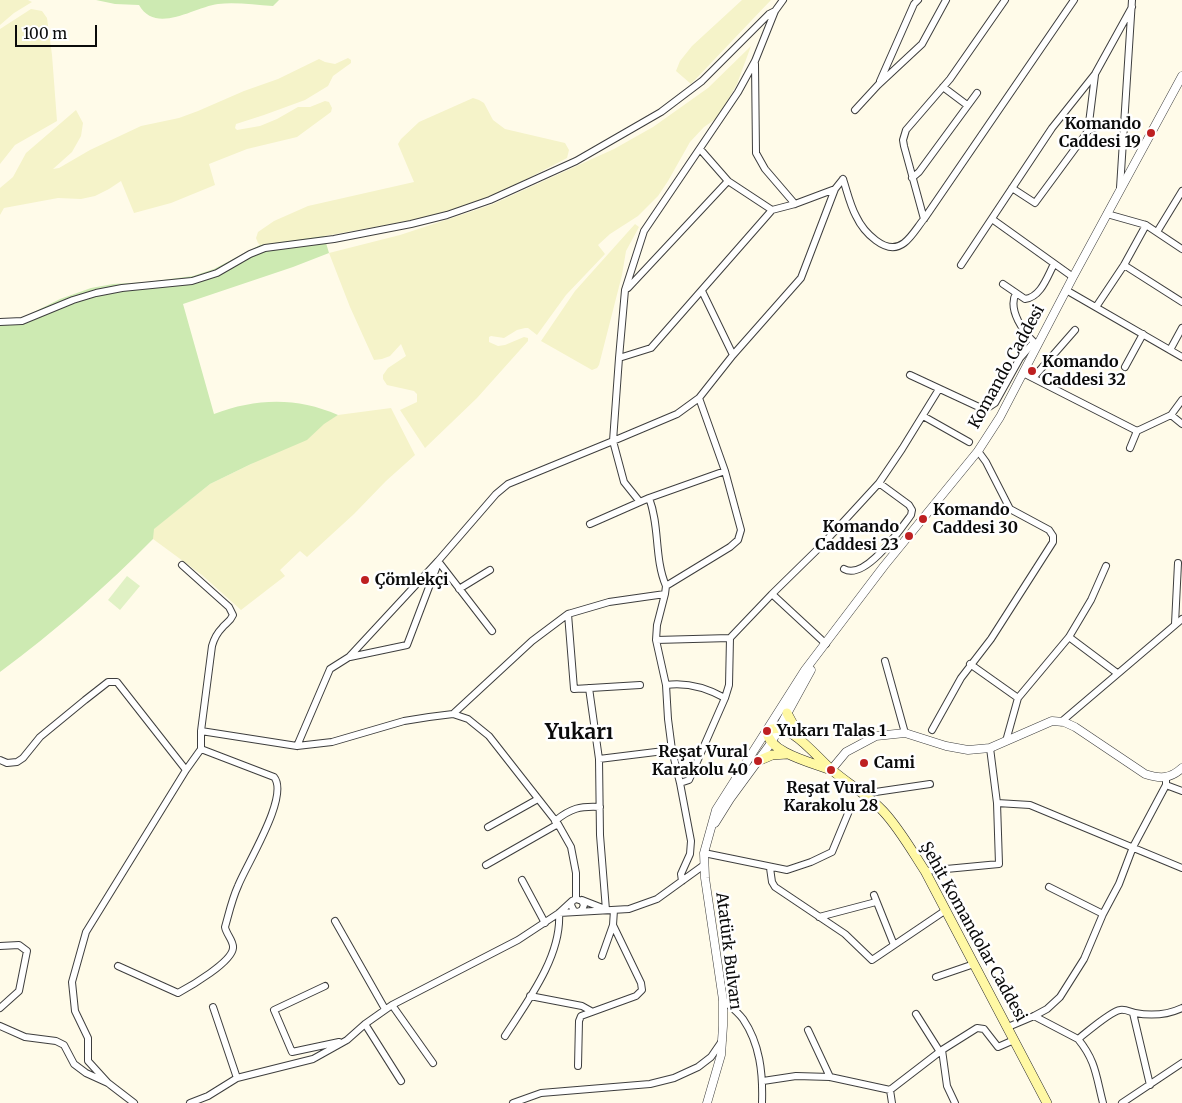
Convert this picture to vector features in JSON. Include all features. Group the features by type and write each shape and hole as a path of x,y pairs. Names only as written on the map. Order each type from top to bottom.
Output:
{"main road":[{"path":"787,713 801,739 831,770"},
{"path":"801,739 779,729 767,731 767,736 771,743 787,754 831,770"},
{"path":"758,761 772,755 787,754"},
{"name":"Şehit Komandolar Caddesi","path":"831,770 882,811 905,840 925,871 1047,1103"}],"street":[{"path":"640,502 624,482 613,441 625,290 644,231 738,92 755,61 775,11 783,0"},
{"path":"878,84 914,4 918,0"},
{"path":"855,110 878,84 922,44 946,0"},
{"path":"924,219 904,146 904,134 943,87 1005,0"},
{"path":"297,746 330,669 349,657 438,561 496,494 508,484 523,476 554,466 677,414 699,398 733,355 801,278 834,189 843,179 854,211 866,232 887,246 898,246 905,242 924,219 1074,0"},
{"path":"961,265 1052,128 1096,74 1132,4"},
{"path":"1120,190 1132,4"},
{"path":"0,322 22,321 73,300 96,293 122,288 192,282 217,273 250,254 265,248 334,239 411,224 447,215 490,200 576,161 661,112 702,81 769,14 775,11"},
{"path":"755,61 756,153 765,169 795,204"},
{"path":"1012,188 1035,204 1088,130 1096,74"},
{"name":"Komando Caddesi","path":"824,646 884,566 978,451 1000,417 1036,344 1182,76"},
{"path":"943,87 967,105"},
{"path":"912,178 919,172 976,93"},
{"path":"1088,130 1104,123 1124,126"},
{"path":"700,149 728,181 772,210"},
{"path":"625,290 728,181"},
{"path":"619,358 651,348 772,210 795,204 834,189"},
{"path":"1157,232 1182,191"},
{"path":"1107,214 1146,225 1182,249"},
{"path":"992,219 1073,277"},
{"path":"1096,307 1124,265 1146,225"},
{"path":"1003,284 1026,299 1035,296 1054,264"},
{"path":"1124,265 1182,302"},
{"path":"1066,290 1182,357"},
{"path":"702,291 733,355"},
{"path":"910,375 981,408 989,407 997,400 1020,358 1036,344 1026,334 1017,318 1013,302 1016,293"},
{"path":"1170,350 1182,328"},
{"path":"1033,378 1075,330"},
{"path":"1125,367 1143,334"},
{"path":"1023,373 1137,432"},
{"path":"680,783 689,780 726,698 730,685 730,638 879,483 939,389"},
{"path":"666,586 730,547 738,540 740,530 725,471 699,398"},
{"path":"1130,448 1137,432 1171,415 1182,400"},
{"path":"1171,415 1182,424"},
{"path":"923,416 969,442"},
{"path":"932,730 952,692 970,664 990,639 1054,540 1049,530 1010,509 986,462 978,451"},
{"path":"590,524 649,498 725,471"},
{"path":"844,569 850,572 857,570 884,550 911,515 912,510 909,505 879,483"},
{"path":"649,498 654,513 659,566 666,586 666,594 657,625 656,640 666,685 672,750 680,783 691,847 681,874 682,881"},
{"path":"438,561 492,631"},
{"path":"349,657 407,645 438,561"},
{"path":"1175,624 1178,562"},
{"path":"134,1103 108,1083 88,1061 88,1038 75,1011 72,982 86,932 186,770 201,749 201,731 212,646 219,632 230,621 232,612 229,607 182,565"},
{"path":"1006,741 1018,698 1069,637 1094,595 1106,566"},
{"path":"459,589 490,570"},
{"path":"453,714 532,640 568,614 609,602 666,594"},
{"path":"772,594 824,646"},
{"path":"568,614 574,689 640,685"},
{"path":"1061,722 1182,619"},
{"path":"1069,637 1117,673"},
{"path":"656,640 730,638"},
{"path":"710,831 730,799 771,743 824,646"},
{"path":"710,831 716,810 805,670 824,646"},
{"path":"885,661 905,733"},
{"path":"970,664 1018,698"},
{"path":"0,760 7,763 16,762 23,758 40,737 85,700 108,682 117,682 186,770"},
{"path":"666,685 693,686 709,690 726,698"},
{"path":"589,688 599,759 606,910"},
{"path":"201,731 297,746 332,742 404,721 453,714 468,719 488,736 556,822 570,848 576,873 576,900 571,905 572,909 578,912"},
{"path":"831,770 846,752 876,736 905,733 946,746 968,750 990,748 1052,722 1061,722 1075,727 1144,774 1166,781 1182,791"},
{"path":"925,871 999,864 996,803 990,748"},
{"path":"118,966 178,993 207,975 230,956 233,949 225,926 238,886 267,828 278,785 274,777 201,749"},
{"path":"599,759 672,750"},
{"path":"1008,1027 1047,1009 1060,997 1084,959 1103,914 1119,884 1133,847 1166,781 1182,768"},
{"path":"862,794 930,784"},
{"path":"488,827 538,800"},
{"path":"996,803 1030,805 1181,865"},
{"path":"486,864 556,822 568,811 584,806 600,807"},
{"path":"704,854 787,870 828,855 835,848 848,811"},
{"name":"Atatürk Bulvarı","path":"707,1103 720,1056 723,1000 704,865 704,854 710,831"},
{"path":"559,913 629,909 657,899 704,865"},
{"path":"770,868 772,882 775,887 845,934 872,960 946,910"},
{"path":"522,880 545,923"},
{"path":"1049,888 1103,914"},
{"path":"819,917 875,898 894,944"},
{"path":"576,900 606,910"},
{"path":"576,900 584,905 582,910 578,912"},
{"path":"190,1103 208,1096 238,1078 312,1059 348,1040 365,1024 392,1005 518,940 576,900"},
{"path":"602,956 613,925 614,910"},
{"path":"505,1036 542,976 554,946 559,913"},
{"path":"335,921 386,1010"},
{"path":"578,1066 579,1022 584,1014 636,996 642,990 641,983 613,925"},
{"path":"0,946 19,945 27,951 19,990 0,1008"},
{"path":"936,976 974,964"},
{"path":"325,986 274,1010 292,1052 348,1040"},
{"path":"530,996 582,1006 591,1011"},
{"path":"723,1000 742,1018 757,1045 763,1081 762,1103"},
{"path":"392,1005 432,1063"},
{"path":"213,1007 238,1078"},
{"path":"1078,1039 1117,1010 1153,1015 1166,1014 1182,1008"},
{"path":"1133,1013 1150,1085"},
{"path":"916,1014 941,1051 948,1086 955,1103"},
{"path":"1034,1016 1078,1039 1089,1053 1093,1062 1102,1103"},
{"path":"365,1024 401,1081"},
{"path":"0,1026 24,1037 56,1041 64,1045 74,1064 108,1083"},
{"path":"763,1081 796,1076 830,1077 890,1090 941,1051 977,1028 984,1029 998,1047 1014,1040"},
{"path":"808,1030 830,1077"},
{"path":"513,1103 541,1093 650,1084 674,1078 698,1067 711,1057 722,1041"},
{"path":"1122,1103 1182,1063"},
{"path":"890,1090 892,1103"},
{"path":"208,1096 213,1103"}],"shaded area":[{"path":"0,0 28,0 32,2 14,13 0,25"},
{"path":"742,0 771,0 691,84 676,71 680,61 692,46"},
{"path":"31,9 42,11 47,18 57,121 15,145 0,164 0,29"},
{"path":"751,46 737,84 724,107 717,118 704,127 690,142 658,196 638,216 610,234 598,245 605,254 566,295 537,335 528,328 525,328 517,330 504,338 489,337 489,342 498,346 524,337 528,338 528,341 477,398 425,448 400,410 417,402 417,394 414,391 387,385 383,379 383,375 388,368 406,356 401,344 390,356 374,360 350,307 329,253 400,235 493,204 614,149 653,127 708,88"},
{"path":"348,58 351,60 351,63 333,76 328,86 305,100 236,124 235,128 237,130 260,126 298,107 310,107 325,101 329,102 332,108 331,112 297,137 247,149 209,164 215,185 171,203 134,213 121,181 95,196 81,199 58,198 4,208 0,215 0,188 13,177 26,153 76,110 83,123 81,136 72,152 53,169 59,168 90,150 141,126 179,118 198,111 278,79 319,59 335,64"},
{"path":"473,98 484,103 493,120 505,129 565,143 569,150 567,158 496,195 441,215 314,238 260,245 258,243 256,238 258,232 274,221 308,206 414,182 398,144 401,139 419,122"},
{"path":"635,224 639,227 626,251 622,275 599,365 592,370 541,341 575,291"},
{"path":"391,408 415,455 307,557 300,551 280,570 285,576 241,610 202,575 153,539 153,529 210,484 251,464 338,415"}],"green space":[{"path":"96,0 279,0 273,6 239,3 218,4 165,19 155,18 146,14 139,5 115,4"},
{"path":"324,236 329,253 183,304 214,414 245,405 276,402 307,405 338,415 324,424 307,440 210,484 154,529 153,539 98,591 60,625 0,672 0,323 20,319 60,299 91,288 193,276 214,269 260,245"},
{"path":"127,576 140,586 120,610 108,600"}],"place":[{"name":"Komando Caddesi 19","path":"1151,133"},
{"name":"Komando Caddesi 32","path":"1032,371"},
{"name":"Komando Caddesi 30","path":"923,519"},
{"name":"Komando Caddesi 23","path":"909,536"},
{"name":"Çömlekçi","path":"365,580"},
{"name":"Yukarı Talas 1","path":"767,731"},
{"name":"Reşat Vural Karakolu 40","path":"758,761"},
{"name":"Cami","path":"864,763"},
{"name":"Reşat Vural Karakolu 28","path":"831,770"}],"district":[{"name":"Yukarı","path":"579,733"}]}
